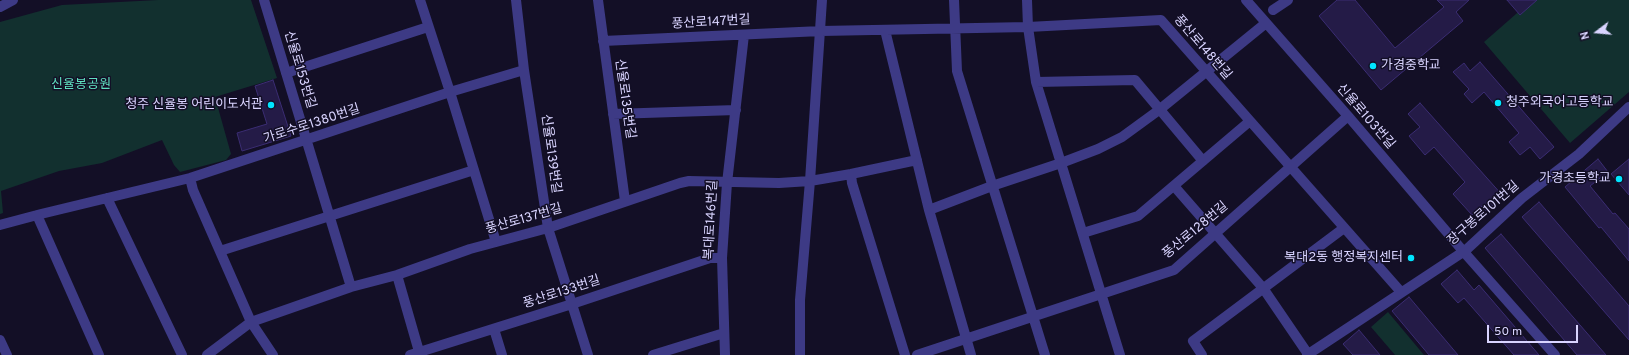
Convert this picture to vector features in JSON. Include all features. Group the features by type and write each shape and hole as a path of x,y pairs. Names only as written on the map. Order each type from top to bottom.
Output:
{"street":[{"path":"0,6 13,0"},
{"name":"신율로153번길","path":"264,0 351,287"},
{"path":"420,0 496,242"},
{"name":"신율로139번길","path":"516,0 524,70 548,228 588,355"},
{"name":"신율로135번길","path":"598,0 625,201"},
{"path":"800,355 800,300 821,31 822,0"},
{"path":"954,0 957,71 1045,355"},
{"path":"1027,0 1028,27 1036,82 1120,355"},
{"name":"신율로103번길","path":"1246,0 1555,355"},
{"path":"1273,10 1288,0"},
{"name":"풍산로148번길","path":"821,31 1028,27 1161,20 1401,292"},
{"path":"929,210 992,186 1098,150 1122,137 1159,110 1266,23"},
{"path":"286,73 428,27"},
{"path":"885,30 929,210 971,355"},
{"name":"풍산로147번길","path":"603,41 821,31"},
{"name":"복대로146번길","path":"725,355 722,258 727,183 744,34"},
{"name":"가로수로1380번길","path":"0,225 190,178 450,92 524,70"},
{"path":"1036,82 1134,80 1203,161"},
{"name":"장구봉로101번길","path":"1307,355 1463,251 1522,198 1579,154 1629,107"},
{"path":"613,114 736,110"},
{"name":"풍산로128번길","path":"917,355 1174,270 1348,116"},
{"path":"1083,234 1138,216 1250,121"},
{"name":"풍산로137번길","path":"207,355 251,322 351,287 397,275 470,249 548,228 685,182 779,183 851,174 916,160"},
{"path":"220,251 474,170"},
{"path":"851,174 852,184 906,355"},
{"path":"190,178 193,190 251,322 273,355"},
{"path":"1174,186 1216,232 1263,288 1307,355"},
{"path":"106,198 182,355"},
{"path":"37,215 100,355"},
{"path":"1202,355 1193,341 1344,228"},
{"name":"풍산로133번길","path":"417,354 710,258 722,258"},
{"path":"397,275 417,354"},
{"path":"494,329 502,355"},
{"path":"653,355 724,333"},
{"path":"1,343 7,355"}],"green space":[{"name":"신율봉공원","path":"158,0 251,0 277,78 215,97 231,154 226,160 180,172 174,165 162,140 102,163 59,171 1,191 3,213 0,214 0,22 62,5"},
{"path":"1532,0 1629,0 1629,92 1570,143 1484,42"},
{"path":"1388,312 1424,355 1395,355 1371,327"}],"building":[{"name":"가경중학교","path":"1337,0 1355,0 1395,48 1444,7 1437,0 1469,0 1456,12 1463,21 1381,90 1319,16"},
{"path":"1507,0 1537,0 1520,15"},
{"path":"1480,62 1554,147 1540,159 1530,147 1520,155 1509,142 1519,133 1484,92 1472,103 1464,94 1469,89 1453,72 1464,63 1470,71"},
{"name":"청주 신율봉 어린이도서관","path":"273,80 291,136 242,151 237,133 267,124 255,86"},
{"path":"1420,103 1503,196 1486,211 1482,206 1472,215 1453,194 1465,182 1434,147 1425,155 1409,136 1420,127 1408,114"},
{"path":"1598,159 1608,172 1590,186 1613,214 1615,213 1629,229 1629,261 1565,187"},
{"path":"1629,159 1629,195 1611,174"},
{"path":"1539,202 1629,306 1629,340 1522,217"},
{"path":"1501,234 1606,355 1577,355 1485,248"},
{"path":"1457,270 1474,290 1479,285 1539,355 1514,355 1464,298 1458,303 1441,284"},
{"path":"1409,297 1458,355 1429,355 1392,311"},
{"path":"1359,330 1380,355 1353,355 1343,344"}],"place":[{"name":"가경중학교","path":"1373,66"},
{"name":"청주외국어고등학교","path":"1498,103"},
{"name":"청주 신율봉 어린이도서관","path":"271,105"},
{"name":"가경초등학교","path":"1619,179"},
{"name":"복대2동 행정복지센터","path":"1411,258"}]}
